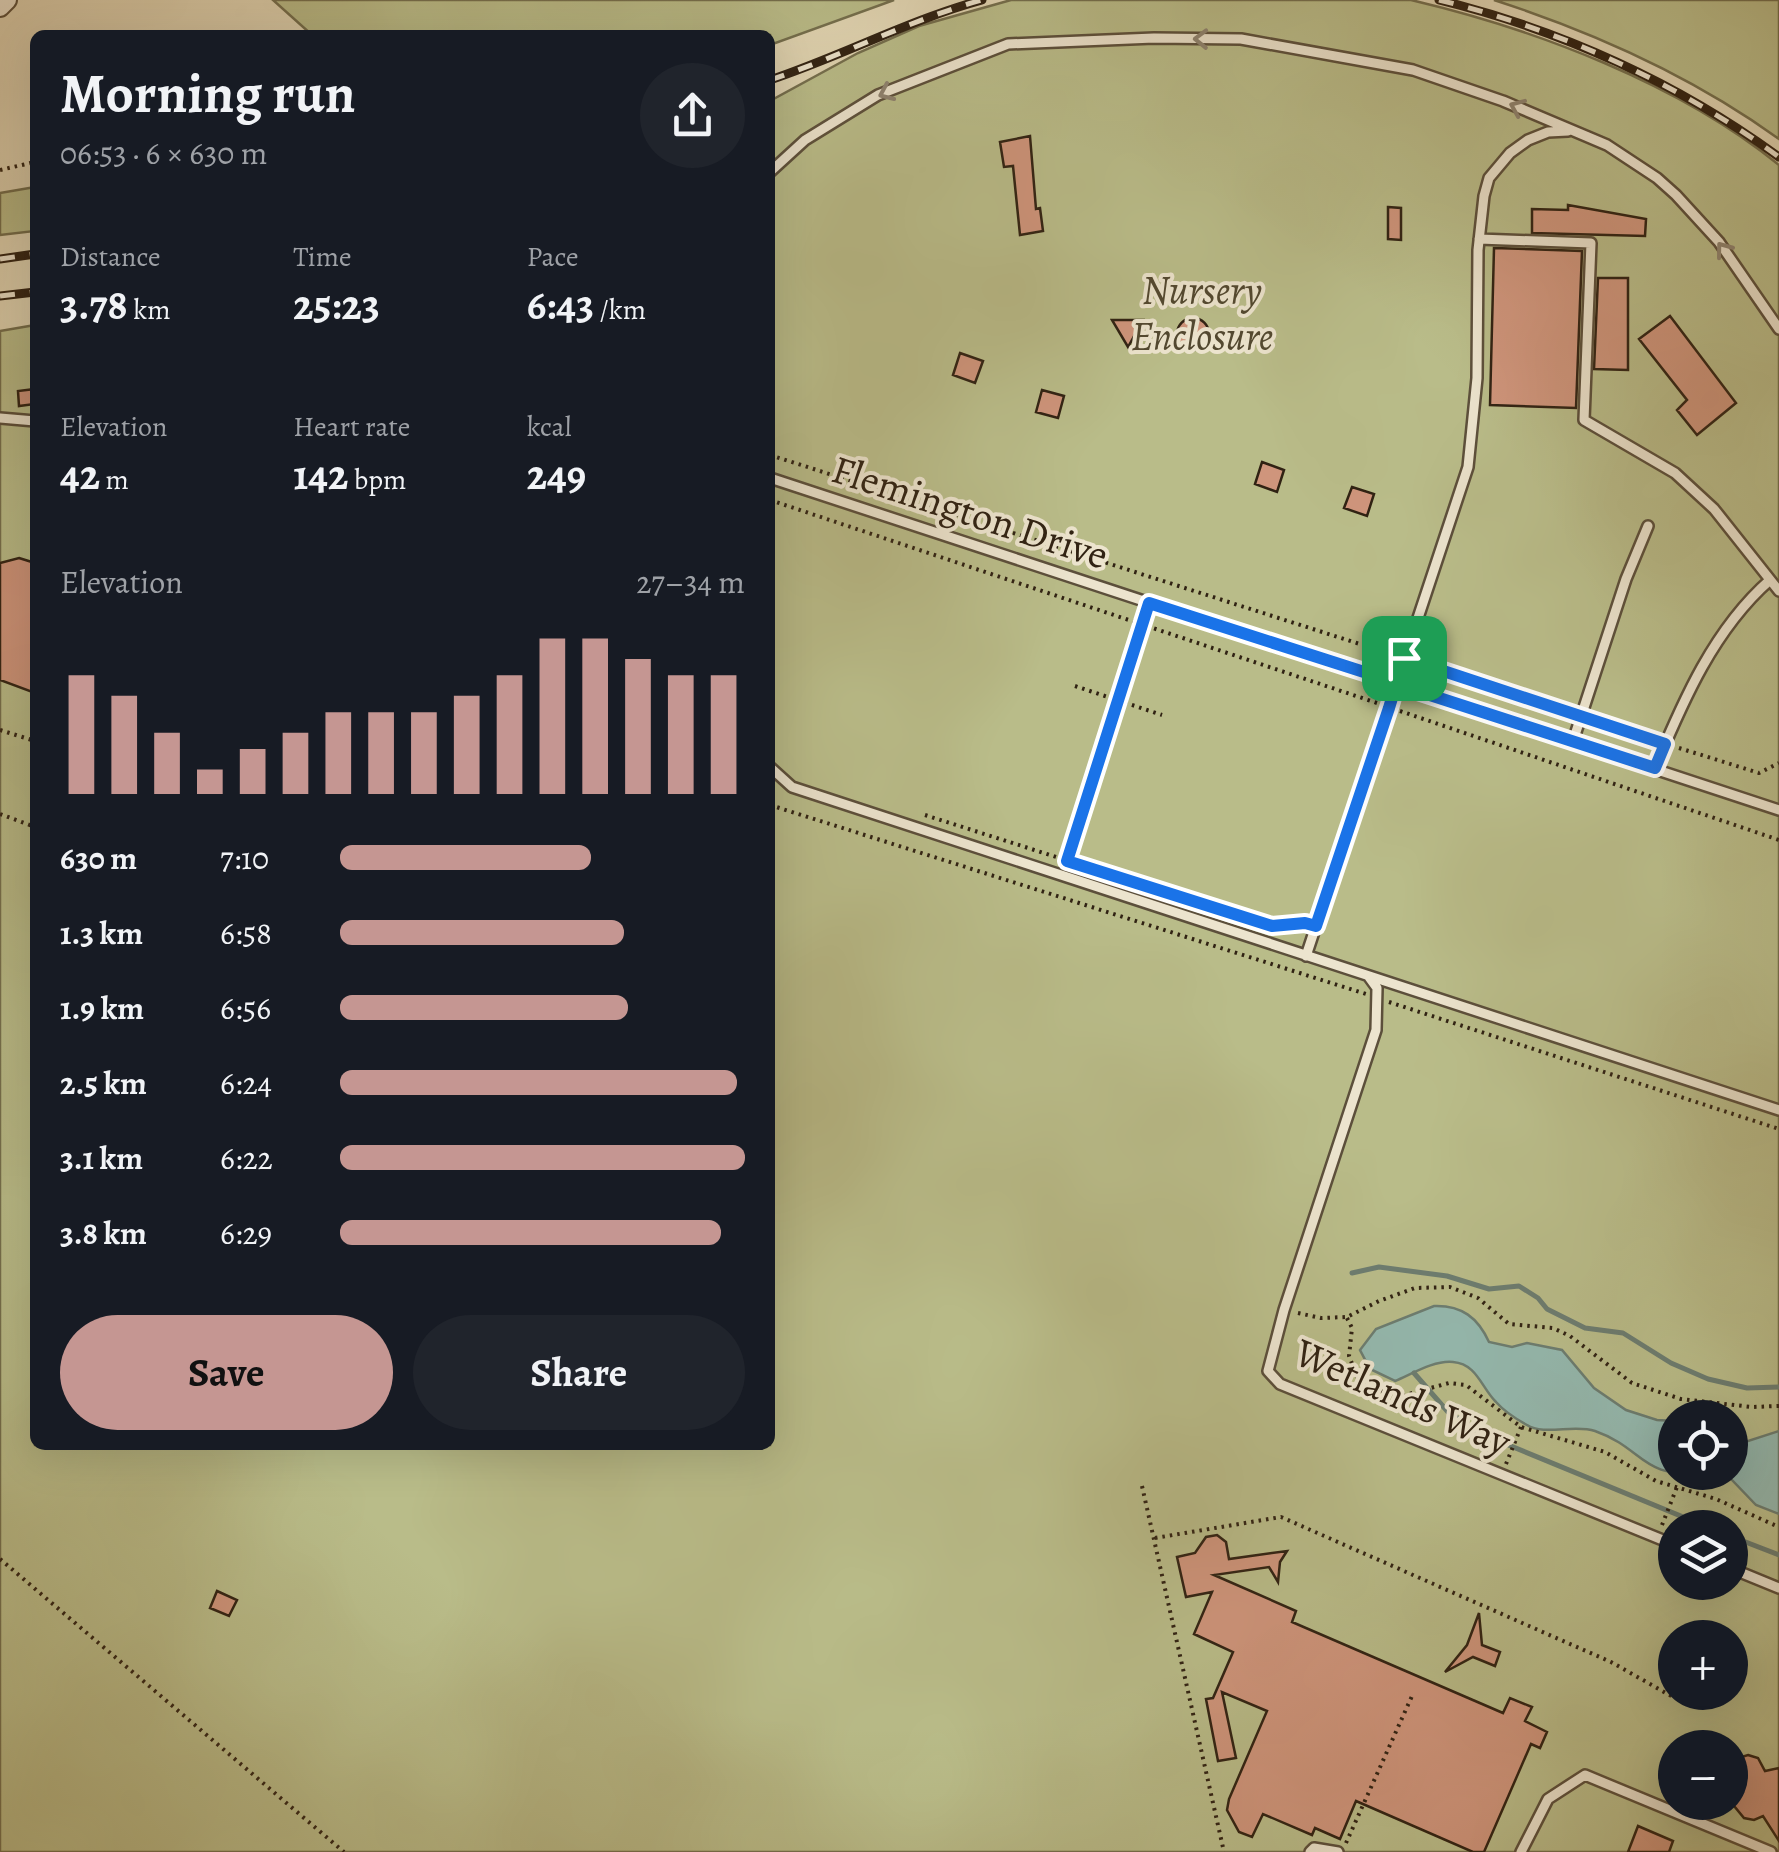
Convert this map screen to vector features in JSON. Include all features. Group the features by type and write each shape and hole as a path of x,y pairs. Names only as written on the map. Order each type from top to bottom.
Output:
{"street":[{"path":"0,8 7,0"}],"lane":[{"path":"775,167 805,140 878,95 1008,44 1241,39 1413,70 1503,101 1574,131 1637,164 1676,195 1719,242 1779,329"},
{"path":"1306,956 1468,467 1479,335 1479,239 1489,178 1528,140 1548,132 1574,131"},
{"path":"1479,239 1592,244 1584,420 1674,473 1714,509 1779,591"},
{"path":"0,418 30,421"},
{"name":"Flemington Drive","path":"775,480 1779,810"},
{"path":"1573,741 1648,526"},
{"path":"1655,768 1691,687 1721,636 1739,610 1770,580"},
{"path":"775,772 792,787"},
{"path":"775,780 1779,1110"},
{"path":"1368,976 1377,988 1378,998"},
{"name":"Wetlands Way","path":"1378,998 1376,1030 1268,1370 1280,1384 1657,1538"},
{"path":"1748,1575 1779,1588"},
{"path":"1522,1852 1548,1799 1585,1775 1771,1852"},
{"path":"1310,1852 1314,1848 1340,1852"}],"path":[{"path":"0,170 30,163"},
{"path":"775,457 1759,773 1779,762"},
{"path":"775,502 1779,840"},
{"path":"1067,861 1149,603"},
{"path":"1074,686 1162,715"},
{"path":"0,730 30,740"},
{"path":"775,807 1779,1129"},
{"path":"910,810 1272,926 1316,926"},
{"path":"0,814 30,825"},
{"path":"1284,1310 1321,1318 1347,1318 1416,1288 1450,1287 1478,1298 1510,1324 1553,1328 1570,1336 1632,1383 1694,1401 1779,1406"},
{"path":"1347,1318 1352,1328 1349,1356 1358,1379 1378,1390 1401,1396 1443,1384 1466,1385 1521,1427 1605,1452 1658,1482"},
{"path":"1501,1474 1521,1427"},
{"path":"1142,1486 1224,1852"},
{"path":"1657,1538 1676,1490"},
{"path":"1684,1490 1716,1499 1779,1527"},
{"path":"1154,1538 1281,1518 1611,1662 1658,1689"},
{"path":"0,1559 344,1852"},
{"path":"1340,1852 1412,1696"}],"green space":[{"path":"273,0 894,0 775,43 775,30 306,30"},
{"name":"Nursery Enclosure","path":"1011,0 1411,0 1507,27 1604,63 1697,109 1779,165 1779,1852 0,1852 0,331 30,326 30,1450 775,1450 775,98 858,53 919,26"},
{"path":"1494,0 1779,0 1779,139 1712,95 1642,58"},
{"path":"30,188 30,232 0,235 0,193"}],"water":[{"path":"1434,1306 1453,1308 1480,1326 1489,1342 1512,1347 1527,1343 1562,1350 1594,1388 1626,1410 1658,1420 1658,1468 1595,1431 1534,1428 1503,1409 1473,1372 1461,1364 1438,1363 1395,1381 1370,1369 1360,1350 1376,1329"},
{"path":"1779,1431 1779,1514 1756,1505 1742,1490 1748,1490 1748,1441"}],"building":[{"path":"1030,136 1036,209 1040,208 1043,231 1020,235 1013,166 1004,167 1000,142"},
{"path":"1568,205 1646,219 1645,236 1532,233 1532,209 1568,210"},
{"path":"1388,207 1401,208 1401,240 1388,239"},
{"path":"1494,248 1582,251 1576,408 1490,405"},
{"path":"1598,278 1628,278 1628,370 1594,369"},
{"path":"1670,316 1736,403 1697,435 1677,410 1687,400 1639,339"},
{"path":"1193,318 1204,323 1209,334 1204,345 1193,350 1182,345 1177,334 1182,323"},
{"path":"1112,320 1143,320 1128,347"},
{"path":"960,353 983,361 975,383 953,375"},
{"path":"30,390 30,405 19,406 18,391"},
{"path":"1042,390 1064,396 1058,418 1036,412"},
{"path":"1262,462 1284,470 1277,492 1255,484"},
{"path":"1352,487 1374,494 1367,516 1344,508"},
{"path":"19,558 30,561 30,691 0,680 0,563"},
{"path":"1217,1535 1226,1542 1229,1559 1287,1551 1280,1562 1278,1582 1269,1567 1214,1575 1296,1611 1292,1622 1503,1713 1510,1698 1532,1707 1525,1721 1547,1732 1540,1748 1531,1744 1484,1852 1473,1852 1356,1801 1340,1839 1315,1828 1312,1835 1263,1814 1252,1837 1239,1832 1227,1810 1229,1799 1267,1711 1222,1692 1236,1758 1218,1761 1206,1699 1213,1698 1233,1652 1194,1634 1212,1592 1186,1597 1177,1557 1195,1553 1206,1537"},
{"path":"217,1591 237,1600 229,1616 210,1608"},
{"path":"1479,1613 1482,1645 1500,1652 1495,1666 1473,1657 1445,1672 1467,1645"},
{"path":"1748,1755 1758,1758 1765,1771 1779,1768 1779,1841 1763,1816 1748,1819"},
{"path":"1638,1826 1673,1841 1669,1852 1628,1852"}],"waterway":[{"path":"1352,1273 1379,1267 1447,1276 1489,1289 1519,1286 1547,1309 1585,1328 1623,1333 1671,1363 1708,1379 1747,1388 1779,1387"},
{"path":"1414,1373 1448,1412 1484,1435 1666,1510"},
{"path":"1748,1543 1779,1555"}],"railway":[{"path":"775,78 982,0"},
{"path":"1439,0 1529,27 1617,62 1700,105 1779,157"},
{"path":"0,259 30,255"},
{"path":"0,296 30,293"}],"route":[{"path":"1404,658 1396,684 1389,708 1316,926 1272,926 1067,861 1149,603 1364,672 1396,684 1655,768 1665,744 1404,658"}]}
